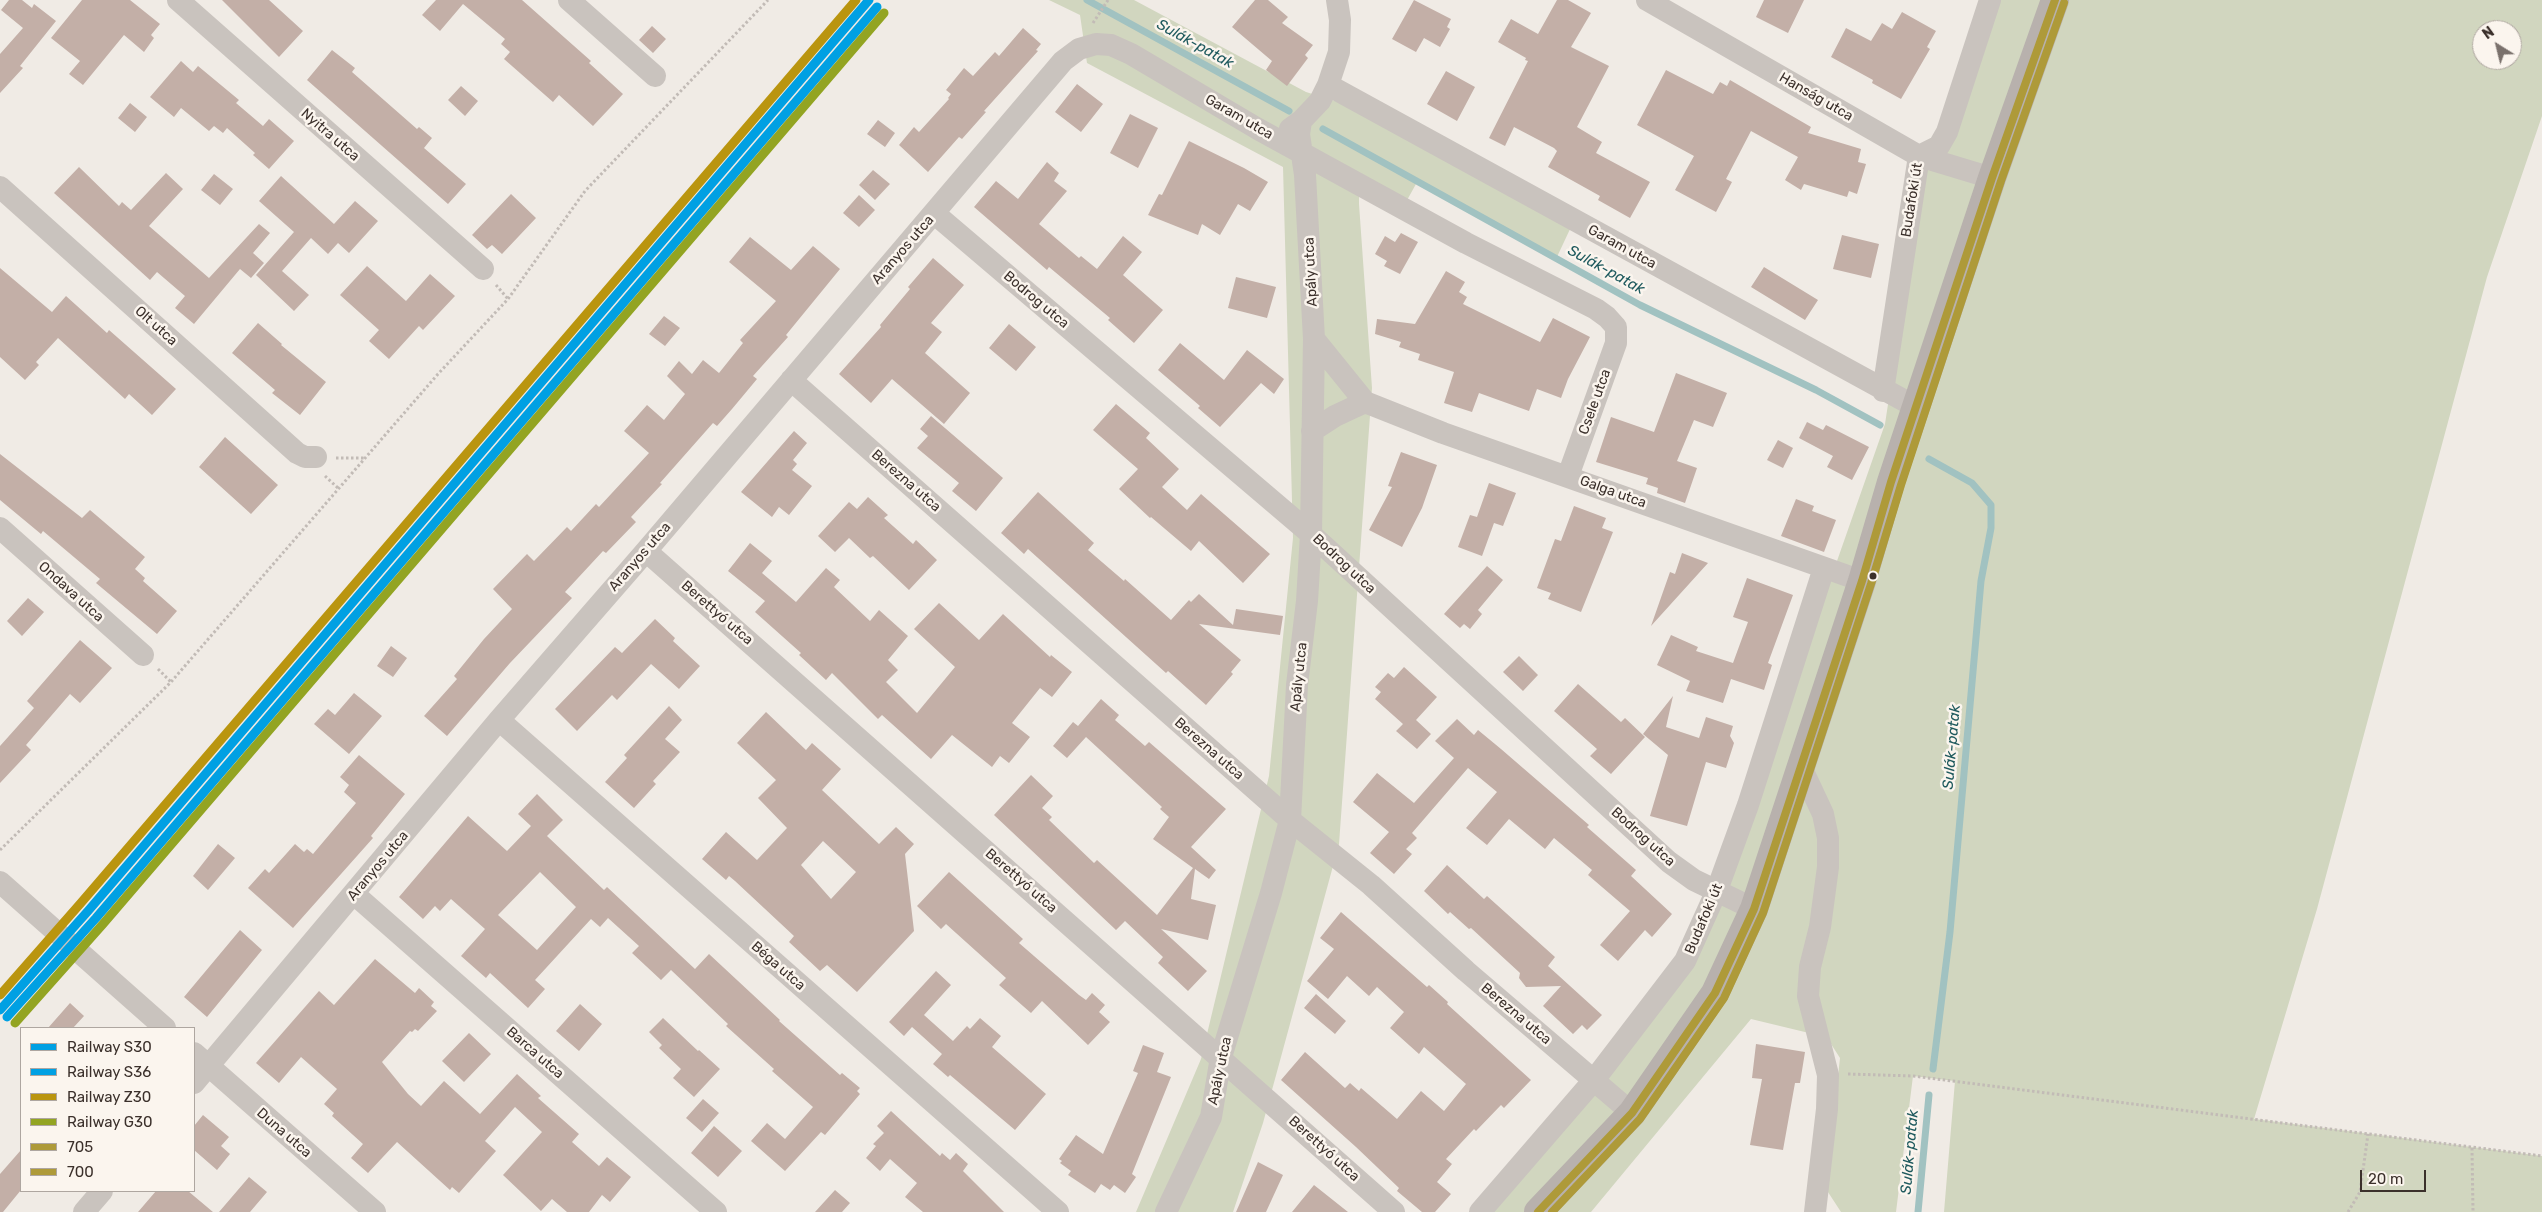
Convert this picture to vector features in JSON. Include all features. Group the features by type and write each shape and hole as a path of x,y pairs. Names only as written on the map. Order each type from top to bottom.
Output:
{"main road":[{"path":"1538,1212 1632,1113 1716,993 1754,909 1862,581 1916,407 1992,178 2055,0"}],"street":[{"name":"Nyitra utca","path":"178,0 483,269"},
{"path":"569,0 655,76"},
{"path":"1258,129 1277,133 1288,130 1301,121 1320,101 1328,85 1339,52 1340,20 1336,0"},
{"name":"Hanság utca","path":"1647,0 1919,156 1992,178"},
{"name":"Budafoki út","path":"1884,391 1919,156 1939,146 1947,132 1990,0"},
{"name":"Garam utca","path":"1093,36 1131,54 1258,129 1466,243 1596,309 1616,327"},
{"name":"Aranyos utca","path":"195,1080 201,1059 354,894 499,720 935,214 1063,62 1093,36"},
{"name":"Garam utca","path":"1328,85 1916,407"},
{"name":"Apály utca","path":"1166,1212 1211,1117 1221,1057 1271,893 1290,820 1297,685 1307,601 1311,534 1314,340 1305,175 1300,151 1301,121"},
{"name":"Olt utca","path":"0,187 297,453 306,457 316,457"},
{"name":"Bodrog utca","path":"935,214 1311,534 1669,862 1694,880 1754,909"},
{"name":"Csele utca","path":"1568,476 1608,371 1616,343 1616,327"},
{"name":"Galga utca","path":"1314,340 1366,402 1443,433 1862,581"},
{"name":"Berezna utca","path":"791,380 1290,820 1371,885 1466,971 1632,1113"},
{"path":"1312,431 1335,416 1366,402"},
{"name":"Ondava utca","path":"0,528 143,655"},
{"name":"Berettyó utca","path":"646,551 1221,1057 1394,1212"},
{"name":"Budafoki út","path":"1480,1212 1594,1080 1686,961 1716,890 1748,805 1824,568"},
{"name":"Béga utca","path":"499,720 1058,1212"},
{"path":"1801,767 1823,814 1828,838 1826,877 1820,926 1810,967 1808,996 1828,1075 1827,1109 1815,1212"},
{"path":"0,882 164,1027"},
{"name":"Barca utca","path":"354,894 716,1212"},
{"name":"Duna utca","path":"201,1059 375,1212"},
{"path":"84,1212 101,1192"}],"path":[{"path":"0,850 171,682 438,374 508,299 585,191 768,0"},
{"path":"1093,36 1108,0"},
{"path":"316,457 365,458"},
{"path":"1828,1075 1913,1076 2542,1156"},
{"path":"2348,1212 2360,1192 2368,1134"},
{"path":"2472,1148 2473,1212"}],"green space":[{"path":"1049,0 1134,0 1306,92 1348,105 1571,227 1556,259 1416,184 1406,202 1359,175 1359,204 1372,388 1339,844 1263,1123 1233,1212 1136,1212 1201,1059 1269,776 1293,538 1283,167 1087,63 1080,15"},
{"path":"1998,0 2542,0 2542,116 2487,277 2317,909 2254,1119 2542,1156 2542,1212 1944,1212 1955,1081 1913,1076 1896,1212 1841,1212 1826,1189 1840,1058 1824,1033 1809,1033 1751,1019 1591,1212 1486,1212 1678,984 1837,561 1885,424 1923,173"}],"building":[{"path":"9,0 22,0 32,8 34,4 56,21 20,66 23,68 0,93 0,54 23,28 1,10"},
{"path":"82,0 130,0 160,24 151,35 154,38 144,52 124,35 83,85 69,74 80,61 51,38"},
{"path":"222,0 269,0 303,31 279,57"},
{"path":"436,0 522,0 591,61 589,63 623,94 593,126 559,95 553,102 504,59 510,52 501,44 505,39 463,4 440,31 422,15"},
{"path":"1255,0 1268,0 1288,17 1282,23 1313,45 1305,55 1308,58 1287,86 1266,70 1272,61 1232,27"},
{"path":"1414,0 1451,19 1447,27 1450,29 1440,47 1424,38 1416,52 1392,39"},
{"path":"1557,0 1568,0 1591,13 1571,47 1609,66 1577,127 1602,142 1596,153 1650,182 1630,218 1598,200 1600,196 1548,167 1557,151 1554,148 1514,127 1505,146 1489,138 1528,61 1498,42 1511,19 1538,34"},
{"path":"1764,0 1804,0 1788,33 1756,17"},
{"path":"1902,12 1936,31 1927,47 1930,49 1901,99 1872,83 1873,80 1831,57 1846,28 1871,41 1882,23 1892,29"},
{"path":"652,26 666,39 653,53 639,40"},
{"path":"1023,28 1041,44 1036,50 1038,51 984,111 986,112 962,139 959,137 928,172 899,145 914,127 919,132 949,99 951,94 946,90 964,68 973,76 995,52 999,56"},
{"path":"332,50 355,68 352,72 417,129 419,127 432,138 424,148 466,184 448,204 307,80"},
{"path":"181,61 193,72 198,66 239,100 236,103 263,126 269,119 294,141 269,169 253,155 255,153 227,128 223,133 214,126 209,131 181,108 174,117 150,97"},
{"path":"1666,70 1713,94 1720,82 1727,86 1730,80 1811,127 1808,133 1861,149 1858,162 1866,164 1857,194 1849,191 1847,197 1804,184 1801,190 1785,180 1798,157 1751,131 1726,179 1732,182 1716,212 1675,190 1694,156 1637,125"},
{"path":"1446,71 1475,87 1457,121 1427,104"},
{"path":"1077,84 1103,104 1081,132 1055,112"},
{"path":"461,86 478,101 465,116 448,100"},
{"path":"130,103 147,117 135,132 118,118"},
{"path":"1130,114 1158,128 1138,168 1110,153"},
{"path":"878,120 895,133 885,147 867,134"},
{"path":"1189,141 1268,182 1250,211 1238,204 1220,235 1202,224 1198,235 1148,215 1159,194 1162,195"},
{"path":"1047,162 1059,173 1054,181 1067,191 1039,224 1079,258 1081,256 1097,269 1123,236 1142,252 1123,275 1163,310 1134,343 1108,320 1110,318 1049,267 1047,270 974,207 996,181 1018,199"},
{"path":"79,167 119,206 122,202 131,210 166,173 183,189 149,226 209,278 259,224 270,233 253,253 264,263 251,278 240,269 194,324 175,308 185,296 157,272 150,280 54,193"},
{"path":"873,170 890,184 875,200 859,185"},
{"path":"214,174 233,189 220,205 201,190"},
{"path":"281,176 334,224 355,201 378,221 349,253 338,243 328,254 311,238 282,271 309,295 294,311 256,275 294,232 259,201"},
{"path":"511,194 536,218 502,254 492,245 487,249 472,235"},
{"path":"859,195 875,210 859,227 843,213"},
{"path":"1401,233 1418,242 1400,274 1384,266 1387,261 1375,254 1385,236 1395,242"},
{"path":"1842,235 1879,244 1871,278 1833,269"},
{"path":"750,237 791,270 813,246 840,269 786,335 788,337 753,376 757,379 732,409 717,426 713,423 660,483 662,484 631,517 636,522 606,553 603,551 565,592 572,598 510,663 447,736 424,716 457,679 454,676 484,639 512,609 493,589 527,554 534,561 567,527 571,531 596,504 599,507 649,453 624,431 647,405 664,420 685,394 667,376 679,361 692,374 703,360 719,373 743,343 740,340 776,301 729,262"},
{"path":"933,258 964,285 931,323 942,332 925,353 970,393 944,424 892,379 871,403 839,374 881,327 880,325 910,289 908,287"},
{"path":"367,266 406,301 430,274 455,296 423,330 419,326 389,359 369,341 379,330 340,295"},
{"path":"1764,267 1818,300 1805,320 1751,287"},
{"path":"0,268 52,312 66,296 107,333 109,330 176,389 152,415 129,394 125,399 58,338 36,362 39,365 25,380 0,357"},
{"path":"1446,271 1465,282 1459,292 1467,297 1463,304 1540,342 1553,318 1590,337 1568,379 1561,398 1537,389 1529,411 1479,393 1472,412 1444,403 1454,372 1418,360 1420,354 1399,347 1401,342 1375,334 1377,319 1415,324"},
{"path":"1236,277 1276,287 1267,318 1228,308"},
{"path":"664,316 680,328 665,346 649,334"},
{"path":"258,323 281,345 326,382 300,415 272,393 275,390 232,353"},
{"path":"1009,324 1036,347 1016,371 989,348"},
{"path":"1180,343 1224,380 1247,350 1284,379 1274,394 1261,383 1220,427 1198,408 1200,406 1158,370"},
{"path":"1676,373 1727,393 1713,427 1694,420 1677,461 1697,468 1685,503 1657,493 1658,488 1646,484 1648,478 1596,462 1611,417 1654,432"},
{"path":"1116,404 1150,433 1146,438 1179,469 1162,487 1187,510 1201,494 1270,554 1243,583 1199,541 1191,551 1150,518 1119,489 1138,469 1093,430"},
{"path":"931,416 1003,478 976,511 952,491 959,483 917,448 928,436 920,429"},
{"path":"1807,422 1823,430 1826,425 1869,447 1852,480 1827,467 1833,456 1799,438"},
{"path":"794,431 807,443 793,460 797,464 792,470 812,486 789,515 779,507 772,517 741,492"},
{"path":"225,437 278,485 251,514 199,467"},
{"path":"1778,440 1793,448 1783,468 1767,460"},
{"path":"1401,452 1437,465 1422,508 1402,547 1369,530 1392,487 1388,486"},
{"path":"0,454 82,518 90,510 145,557 135,569 145,578 143,581 177,611 157,634 96,583 100,579 43,531 41,534 0,500"},
{"path":"1489,483 1516,493 1503,526 1494,523 1482,556 1458,547 1470,515 1477,517"},
{"path":"1038,492 1094,543 1088,550 1124,581 1125,579 1171,620 1189,600 1191,602 1199,594 1233,625 1236,609 1283,616 1280,635 1199,624 1241,660 1231,672 1233,674 1206,705 1168,671 1166,673 1028,549 1024,554 1001,533"},
{"path":"868,497 888,515 884,518 913,544 916,540 937,560 909,590 873,556 870,558 849,538 835,552 818,536 849,502 857,509"},
{"path":"1796,499 1814,506 1812,511 1836,520 1824,552 1781,536"},
{"path":"1574,506 1606,518 1602,528 1613,532 1581,612 1548,599 1551,593 1537,588 1555,539 1561,541"},
{"path":"750,543 772,561 762,573 796,602 826,568 840,580 834,587 870,621 879,610 908,636 888,660 898,670 886,682 917,713 955,667 914,629 939,603 979,640 1003,614 1050,657 1051,655 1072,672 1052,697 1040,688 1012,723 1030,737 1009,763 1000,756 992,767 952,735 931,759 882,715 878,719 832,673 826,680 799,655 801,653 755,612 765,601 728,571"},
{"path":"1682,553 1708,563 1651,626 1670,572 1675,574"},
{"path":"1487,566 1503,580 1478,610 1482,614 1470,629 1464,624 1460,628 1444,614"},
{"path":"1747,578 1793,595 1768,663 1772,665 1764,690 1731,679 1723,703 1686,691 1690,681 1657,665 1671,635 1698,647 1696,651 1733,663 1748,622 1733,617"},
{"path":"28,598 44,612 22,636 7,621"},
{"path":"655,619 675,638 673,641 700,666 679,689 651,664 617,700 612,695 577,731 555,709 615,647 622,653"},
{"path":"80,640 112,668 80,703 70,694 26,745 31,750 0,783 0,746 34,708 27,701"},
{"path":"391,646 407,658 393,677 377,666"},
{"path":"1519,656 1538,675 1523,691 1503,672"},
{"path":"1404,667 1437,697 1416,720 1431,734 1417,749 1396,731 1403,724 1375,699 1381,692 1375,687 1388,673 1394,678"},
{"path":"1578,684 1621,722 1625,718 1645,737 1611,774 1590,756 1597,749 1554,711"},
{"path":"354,693 382,716 349,754 314,724 328,709 335,715"},
{"path":"1673,696 1666,727 1699,738 1706,717 1733,726 1730,736 1734,743 1726,768 1706,762 1687,826 1650,816 1668,755 1643,734"},
{"path":"1101,699 1119,715 1115,720 1145,746 1149,742 1226,809 1191,847 1216,870 1209,879 1195,869 1191,899 1216,905 1208,940 1161,929 1207,971 1188,991 1158,963 1163,957 1125,921 1116,930 994,815 1031,775 1053,796 1042,808 1052,817 1049,820 1094,863 1097,860 1157,915 1193,868 1153,839 1169,817 1160,809 1162,807 1086,737 1067,758 1053,746 1073,722 1078,726"},
{"path":"669,706 682,720 665,739 680,752 653,781 656,784 634,808 605,782 627,758 624,755"},
{"path":"766,712 806,750 812,743 841,769 822,790 879,844 896,827 914,844 905,854 914,931 857,992 827,965 820,971 789,942 794,936 735,881 729,876 726,880 702,859 726,832 757,860 787,828 758,798 776,780 737,743","holes":["823,841 856,872 831,899 801,865"]},
{"path":"1457,719 1474,735 1478,730 1501,749 1589,825 1587,827 1636,870 1631,876 1672,914 1652,937 1645,930 1618,961 1600,945 1630,911 1588,875 1592,870 1554,838 1545,849 1509,819 1487,845 1466,828 1497,792 1468,768 1412,833 1417,838 1406,849 1412,854 1394,874 1370,853 1389,832 1353,802 1377,773 1414,803 1454,758 1435,741"},
{"path":"359,755 405,794 371,836 373,838 293,928 248,888 265,869 269,873 295,844 304,852 307,849 313,854 356,803 344,792 349,785 340,777"},
{"path":"537,794 563,820 547,836 604,890 607,887 695,969 709,954 779,1021 840,1075 842,1073 860,1088 857,1091 860,1094 825,1135 821,1132 785,1171 751,1141 767,1123 785,1139 813,1107 772,1071 774,1069 726,1026 728,1024 671,970 661,980 632,953 639,946 608,918 600,927 591,919 535,980 545,989 528,1008 490,973 486,978 461,956 485,929 451,899 440,911 435,906 423,919 399,897 468,816 507,851 531,826 518,814","holes":["540,872 576,907 537,950 498,915"]},
{"path":"218,844 235,858 208,890 193,876"},
{"path":"1447,865 1484,899 1487,896 1555,957 1548,966 1602,1015 1587,1030 1582,1025 1573,1034 1543,1006 1561,986 1526,987 1519,978 1520,973 1471,928 1469,929 1450,912 1448,914 1424,891"},
{"path":"949,872 1023,939 1019,943 1079,995 1086,1000 1092,993 1105,1005 1099,1012 1110,1022 1088,1045 1042,1001 1031,1013 999,985 1006,978 946,924 941,929 917,906"},
{"path":"1341,912 1427,987 1429,985 1448,1002 1447,1004 1531,1080 1504,1108 1501,1105 1476,1131 1474,1129 1446,1159 1452,1164 1437,1182 1451,1194 1435,1212 1422,1212 1397,1191 1399,1188 1281,1080 1305,1052 1345,1088 1350,1083 1359,1091 1361,1088 1397,1119 1421,1091 1444,1111 1466,1084 1424,1047 1419,1054 1390,1028 1404,1012 1377,987 1369,996 1347,976 1328,999 1307,981 1334,949 1320,938"},
{"path":"240,930 262,950 207,1017 184,997"},
{"path":"375,959 415,993 419,988 434,1002 431,1006 437,1011 418,1031 415,1029 412,1032 410,1031 382,1062 408,1094 421,1106 444,1081 480,1114 517,1074 541,1096 538,1098 579,1134 572,1142 599,1166 607,1157 631,1177 610,1202 602,1195 589,1212 567,1212 552,1199 541,1211 503,1175 542,1132 515,1107 485,1141 496,1151 459,1193 452,1187 450,1190 397,1142 368,1173 351,1158 363,1144 332,1116 334,1113 324,1104 337,1089 301,1057 279,1083 256,1063 319,991 334,1005"},
{"path":"936,971 951,985 924,1015 953,1041 967,1026 970,1029 980,1018 1001,1036 992,1047 1046,1094 1015,1130 950,1075 948,1077 933,1064 942,1054 912,1027 904,1036 889,1022"},
{"path":"1316,994 1346,1021 1335,1034 1304,1008"},
{"path":"70,1003 84,1016 74,1027 49,1027"},
{"path":"580,1004 602,1024 579,1051 556,1031"},
{"path":"663,1018 720,1069 694,1097 673,1078 681,1069 659,1048 662,1045 649,1032"},
{"path":"469,1033 491,1054 464,1082 442,1061"},
{"path":"1756,1044 1805,1052 1800,1083 1795,1083 1783,1150 1750,1145 1762,1079 1752,1078"},
{"path":"1143,1045 1164,1053 1157,1072 1171,1077 1132,1174 1136,1177 1125,1193 1114,1185 1110,1190 1101,1184 1095,1193 1068,1175 1071,1171 1060,1163 1062,1161 1059,1159 1076,1135 1103,1154 1138,1073 1133,1071"},
{"path":"703,1099 719,1113 702,1132 686,1118"},
{"path":"891,1111 940,1156 942,1153 950,1160 956,1153 968,1164 963,1171 1004,1212 923,1212 905,1197 917,1183 890,1159 880,1171 866,1158 876,1146 873,1144 884,1133 877,1126"},
{"path":"203,1115 229,1137 221,1146 230,1154 217,1170 195,1151 195,1125"},
{"path":"714,1126 742,1151 718,1177 691,1153"},
{"path":"20,1151 20,1191 3,1212 0,1212 0,1174"},
{"path":"1258,1162 1283,1175 1266,1212 1236,1212"},
{"path":"249,1177 267,1192 250,1212 219,1212"},
{"path":"1314,1185 1348,1212 1292,1212"},
{"path":"835,1190 850,1203 842,1212 815,1212"},
{"path":"155,1192 189,1192 213,1212 138,1212"}],"waterway":[{"name":"Sulák-patak","path":"1087,0 1289,111"},
{"name":"Sulák-patak","path":"1323,129 1640,305 1816,390 1880,425"},
{"name":"Sulák-patak","path":"1929,459 1972,483 1991,505 1991,528 1981,581 1950,932 1933,1069"},
{"name":"Sulák-patak","path":"1918,1212 1929,1095"}],"rail line":[{"name":"Z30","path":"0,995 856,0"},
{"name":"S30","path":"0,1010 88,911 869,0"},
{"name":"S36","path":"7,1017 96,918 877,7"},
{"name":"G30","path":"15,1023 103,924 884,13"}],"transit line":[{"name":"705","path":"1538,1212 1632,1113 1715,993 1754,909 1862,581 1891,482 1992,178 2055,0"},
{"name":"700","path":"1552,1212 1640,1119 1724,998 1763,913 2001,181 2064,3"}]}
